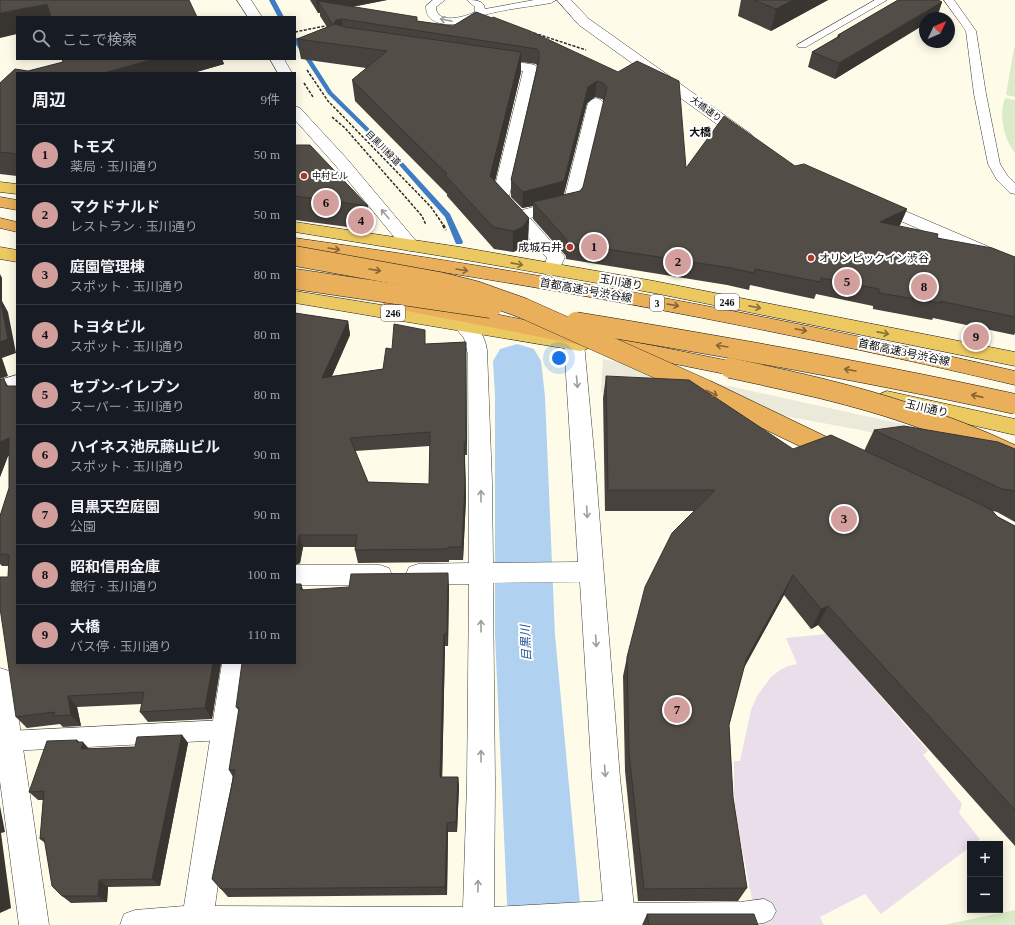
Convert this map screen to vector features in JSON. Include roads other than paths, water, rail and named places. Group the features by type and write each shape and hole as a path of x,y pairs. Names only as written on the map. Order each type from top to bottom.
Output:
{"highway":[{"path":"0,187 16,189"},
{"path":"0,202 16,205"},
{"path":"0,223 16,227"},
{"name":"玉川通り","path":"296,227 410,244 654,287 1015,359"},
{"path":"0,236 16,239"},
{"name":"首都高速3号渋谷線","path":"296,244 526,280 718,313 917,354 1015,378"},
{"path":"0,253 16,256"},
{"path":"296,256 438,282 475,291 523,308 706,390 859,463"},
{"path":"296,279 511,311 733,348 914,382 1015,404"},
{"path":"296,285 498,321 730,368 836,392 924,417 985,441 1015,456"},
{"name":"玉川通り","path":"296,297 568,342 892,400 1015,428"}],"street":[{"path":"244,0 254,16"},
{"name":"大橋通り","path":"564,0 584,22 759,146"},
{"path":"278,60 284,72"},
{"path":"474,60 530,68 530,75 500,198 556,256 551,270"},
{"path":"518,216 572,202 596,103"},
{"path":"296,112 342,163 410,244"},
{"path":"862,197 1015,265"},
{"path":"463,325 470,330 477,343 480,475 489,573 481,783 485,923"},
{"path":"135,925 197,921 485,923 590,916 620,920 584,572 585,474 568,342"},
{"path":"0,388 16,382"},
{"path":"296,576 584,572"},
{"path":"197,921 235,664"},
{"path":"0,680 34,925"}],"lane":[{"path":"440,0 431,6 431,14 443,20 452,22 465,20 480,13 551,0"},
{"path":"472,0 480,6 480,13"},
{"path":"802,45 882,0"},
{"path":"949,0 971,31 980,94 994,164 1002,177 1015,190"},
{"path":"9,741 225,730"},
{"path":"620,920 764,912"}],"waterway":[{"path":"272,0 280,16"},
{"path":"296,41 330,93 394,156 448,216 459,242"},
{"name":"目黒川","path":"517,361 520,396 525,635 545,925"}],"place":[{"name":"中村ビル","path":"304,176"},
{"name":"ハイネス池尻藤山ビル","path":"326,203"},
{"name":"トヨタビル","path":"361,221"},
{"name":"成城石井","path":"570,247"},
{"name":"トモズ","path":"594,247"},
{"name":"オリンピックイン渋谷","path":"811,258"},
{"name":"マクドナルド","path":"678,262"},
{"name":"セブン-イレブン","path":"847,282"},
{"name":"昭和信用金庫","path":"924,287"},
{"name":"大橋","path":"976,337"},
{"name":"庭園管理棟","path":"844,519"},
{"name":"目黒天空庭園","path":"677,710"}],"district":[{"name":"大橋","path":"700,132"}]}
